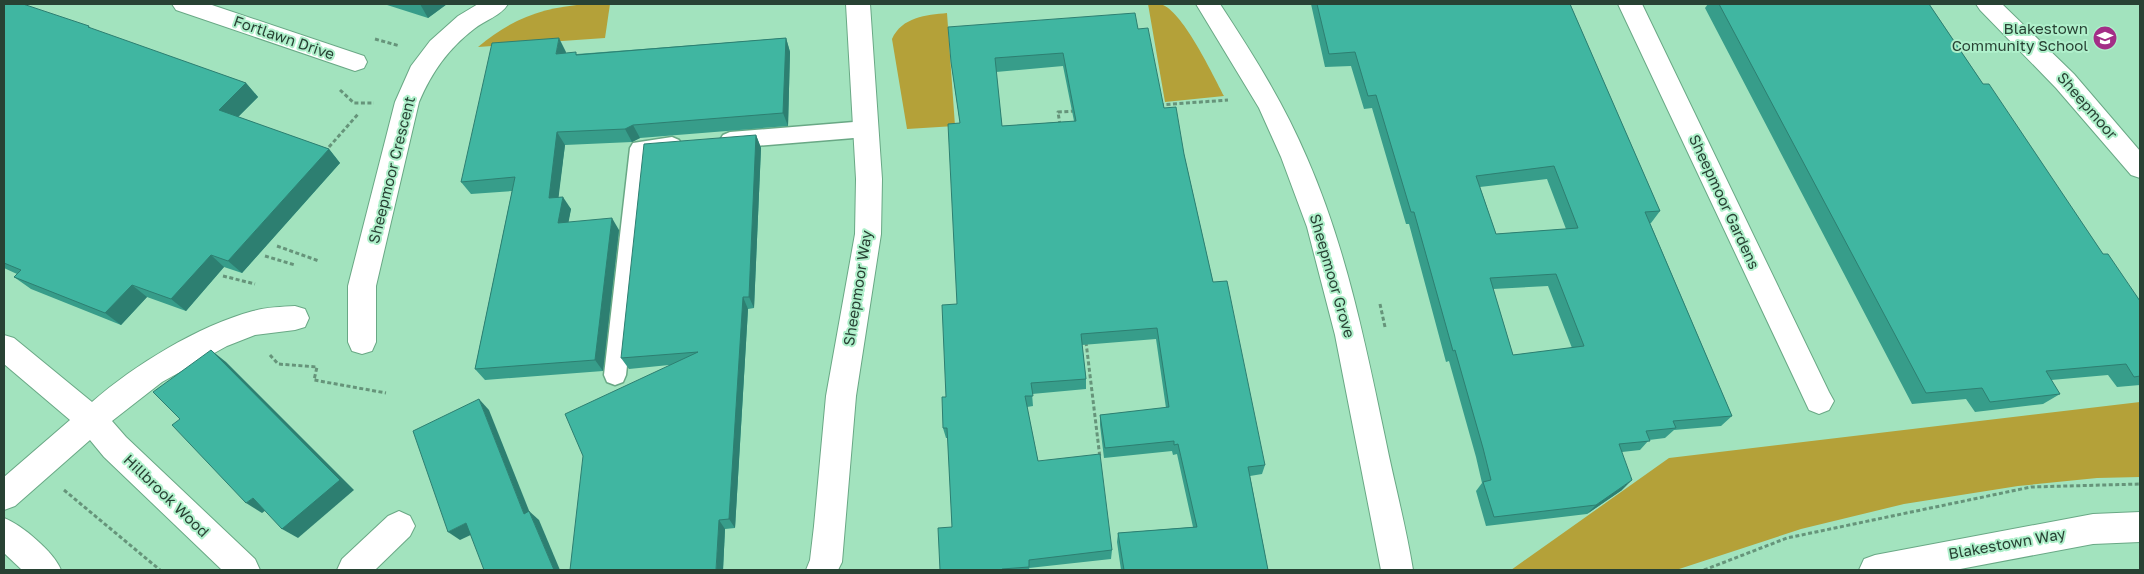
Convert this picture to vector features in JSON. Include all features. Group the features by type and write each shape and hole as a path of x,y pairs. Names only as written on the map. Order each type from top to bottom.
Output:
{"street":[{"name":"Fortlawn Drive","path":"184,4 355,62"},
{"name":"Sheepmoor Crescent","path":"362,342 362,286 407,102 420,72 438,47 466,22 496,4"},
{"name":"Sheepmoor Way","path":"822,570 826,562 830,526 841,396 868,234 869,179 858,4"},
{"name":"Sheepmoor Grove","path":"1208,4 1253,76 1281,127 1305,186 1324,241 1350,336 1397,570"},
{"name":"Sheepmoor Gardens","path":"1630,4 1819,401"},
{"name":"Sheepmoor","path":"1988,4 2070,86 2140,168"},
{"path":"4,496 117,398 152,373 217,337 254,322 295,318"},
{"name":"Hillbrook Wood","path":"4,347 92,420 115,447 244,570"},
{"path":"359,569 399,526"},
{"name":"Blakestown Way","path":"1875,570 2093,529 2140,527"},
{"path":"4,533 45,570"}],"lane":[{"path":"615,375 640,148 866,129"}],"path":[{"path":"338,86 354,103 407,102"},
{"path":"1156,105 1234,99"},
{"path":"1061,131 1058,112 1078,110"},
{"path":"329,147 359,113"},
{"path":"277,246 319,260"},
{"path":"265,256 295,265"},
{"path":"223,276 255,284"},
{"path":"1085,333 1100,459"},
{"path":"217,337 236,348 265,350 278,364 317,366 314,380 386,394"},
{"path":"36,467 160,570"},
{"path":"1704,570 1787,538 2031,487 2140,484"}],"shaded area":[{"path":"588,4 610,4 605,38 478,47 503,28 516,21 543,11"},
{"path":"1148,4 1163,5 1180,20 1189,32 1224,96 1165,102"},
{"path":"947,13 955,126 907,129 892,39 902,26 915,18"},
{"path":"2140,402 2140,477 2097,478 2018,486 1904,504 1801,529 1676,570 1511,570 1669,458"}],"building":[{"path":"4,4 23,4 246,83 219,110 329,149 228,261 211,255 171,299 132,285 105,313 14,277 21,270 4,263"},
{"path":"1317,4 1570,4 1660,211 1645,212 1732,416 1673,421 1676,428 1646,431 1650,441 1619,444 1632,480 1596,505 1494,517 1483,482 1491,480 1483,448 1455,350 1453,351 1414,212 1411,212 1376,95 1368,96 1355,52 1329,54","holes":["1554,166 1578,228 1496,234 1476,176","1556,274 1584,346 1513,355 1490,278"]},
{"path":"1719,4 1929,4 1983,84 1989,84 2103,254 2108,254 2140,301 2140,376 2134,377 2126,364 2046,371 2060,394 1990,402 1982,388 1926,393"},
{"path":"1135,13 1138,29 1148,28 1164,108 1176,107 1184,154 1213,282 1227,281 1265,465 1248,467 1268,570 1124,570 1118,533 1197,527 1178,444 1174,445 1174,441 1105,448 1100,415 1169,407 1157,328 1081,334 1086,379 1031,383 1033,396 1025,396 1038,461 1100,454 1112,550 1029,560 1029,567 1002,570 940,570 938,528 952,527 947,428 943,428 942,397 946,397 942,305 957,304 948,124 960,123 948,27","holes":["1063,53 1076,121 1002,126 995,58"]},
{"path":"559,38 556,54 576,52 576,55 786,38 783,113 633,125 625,129 557,132 549,198 563,197 558,223 612,218 595,360 475,369 515,177 461,182 492,43"},
{"path":"756,135 749,297 743,297 729,519 719,520 716,570 570,570 583,456 565,414 698,352 621,358 644,144"},
{"path":"211,350 340,480 282,529 253,498 246,503 172,425 180,419 153,392"},
{"path":"479,399 524,514 529,511 554,570 484,570 466,523 448,532 413,431"}],"place":[{"name":"Blakestown Community School","path":"2105,38"}]}
